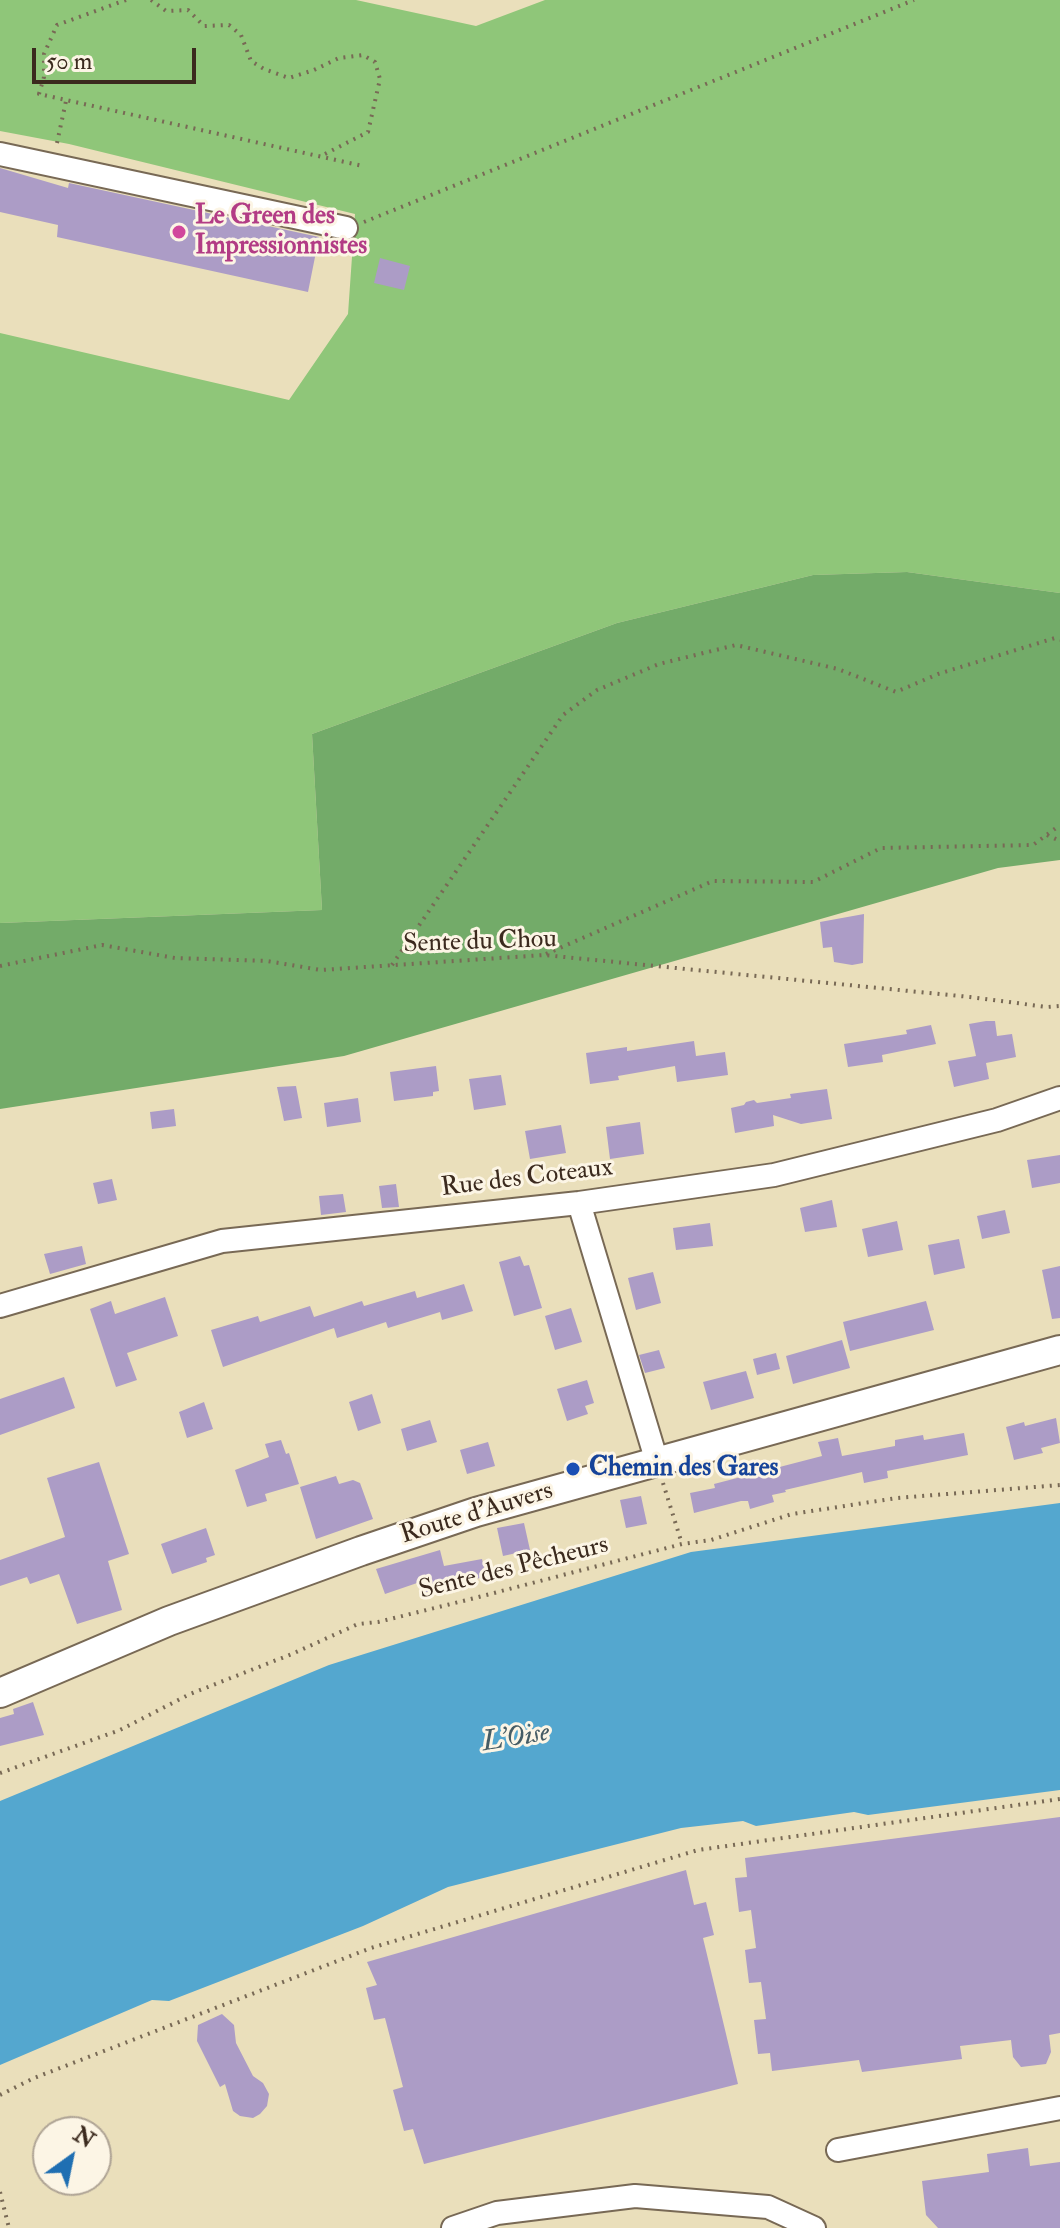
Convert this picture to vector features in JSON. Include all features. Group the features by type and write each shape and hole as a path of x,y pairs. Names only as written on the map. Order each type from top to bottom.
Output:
{"main road":[{"name":"Route d'Auvers","path":"0,1693 169,1621 476,1512 1060,1350"}],"street":[{"path":"0,154 346,228"},
{"name":"Rue des Coteaux","path":"0,1306 222,1241 579,1203 774,1175 997,1120 1060,1098"},
{"path":"579,1203 657,1462"},
{"path":"838,2150 1060,2108"},
{"path":"453,2228 497,2213 635,2196 768,2207 814,2228"}],"path":[{"path":"126,0 57,25 44,54 44,77 39,94 363,166"},
{"path":"151,0 166,11 188,10 204,26 229,25 241,35 251,61 289,78 339,58 363,55 375,62 380,79 368,132 321,156"},
{"path":"346,228 393,212 914,0"},
{"path":"52,165 66,101"},
{"path":"392,965 563,715 597,690 659,664 736,645 838,669 896,692 938,674 1055,638 1060,640"},
{"path":"544,955 713,881 813,882 881,848 1033,845 1060,825"},
{"path":"1047,835 1060,841"},
{"name":"Sente du Chou","path":"0,966 102,945 175,958 267,961 321,970 544,955 1060,1006"},
{"path":"657,1462 682,1544"},
{"name":"Sente des Pêcheurs","path":"0,1773 120,1730 190,1694 358,1624 378,1622 682,1544 711,1540 792,1514 859,1503 1060,1485"},
{"path":"0,2095 34,2078 371,1948 698,1850 1060,1799"},
{"path":"0,2192 9,2228"}],"green space":[{"path":"0,0 356,0 476,26 545,0 1060,0 1060,593 907,572 813,575 617,623 312,734 322,910 0,923 0,333 289,400 348,314 355,214 69,144 0,131"},
{"path":"907,572 1060,593 1060,860 998,868 344,1056 0,1109 0,923 322,910 312,734 617,623 813,575"}],"water":[{"name":"L'Oise","path":"1060,1503 1060,1790 868,1815 854,1812 756,1826 743,1821 681,1828 448,1887 363,1926 169,2001 152,2000 0,2065 0,1801 329,1665 691,1552"}],"building":[{"name":"Le Green des Impressionnistes","path":"0,168 68,188 69,183 319,237 308,292 57,237 58,225 0,212"},
{"path":"380,258 410,266 404,290 374,283"},
{"path":"864,914 863,963 834,962 832,947 823,948 820,922"},
{"path":"995,1021 997,1036 1012,1034 1016,1057 986,1063 989,1079 954,1087 948,1061 976,1056 969,1024"},
{"path":"931,1025 936,1044 882,1055 883,1062 848,1067 844,1044 907,1034 906,1030"},
{"path":"694,1041 696,1056 725,1052 728,1075 677,1082 675,1066 590,1084 586,1053 627,1047 627,1051"},
{"path":"436,1066 439,1091 433,1092 433,1096 394,1101 390,1072"},
{"path":"501,1075 506,1105 474,1110 469,1079"},
{"path":"296,1086 302,1118 284,1121 277,1087"},
{"path":"827,1089 832,1119 801,1124 773,1115 774,1126 735,1133 731,1108 754,1100 757,1103 791,1098 790,1094"},
{"path":"358,1098 361,1122 327,1127 324,1103"},
{"path":"174,1109 176,1126 152,1129 150,1112"},
{"path":"640,1122 644,1154 610,1159 606,1127"},
{"path":"561,1125 566,1153 530,1159 525,1131"},
{"path":"1060,1155 1060,1183 1032,1188 1027,1160"},
{"path":"112,1179 117,1200 98,1204 93,1183"},
{"path":"396,1184 399,1207 382,1208 379,1186"},
{"path":"343,1194 346,1212 321,1215 319,1196"},
{"path":"832,1200 837,1227 805,1232 800,1208"},
{"path":"1005,1210 1010,1233 982,1239 977,1216"},
{"path":"897,1221 903,1250 868,1257 862,1229"},
{"path":"710,1223 713,1246 676,1250 673,1228"},
{"path":"959,1239 965,1268 934,1275 928,1245"},
{"path":"82,1246 86,1264 50,1274 44,1254"},
{"path":"520,1256 524,1266 529,1265 542,1308 514,1316 499,1262"},
{"path":"1060,1266 1060,1318 1052,1319 1042,1270"},
{"path":"653,1272 661,1303 636,1310 628,1278"},
{"path":"464,1284 473,1311 442,1320 440,1312 388,1328 386,1322 337,1338 334,1328 223,1367 211,1330 258,1316 260,1322 310,1306 314,1317 362,1301 364,1306 415,1291 417,1298"},
{"path":"165,1297 178,1336 127,1353 137,1380 116,1387 90,1309 111,1301 115,1314"},
{"path":"926,1301 934,1330 850,1351 843,1322"},
{"path":"571,1308 582,1342 555,1350 545,1316"},
{"path":"842,1340 850,1368 793,1384 786,1356"},
{"path":"659,1350 665,1368 645,1373 639,1355"},
{"path":"776,1353 780,1369 757,1375 753,1359"},
{"path":"746,1371 754,1398 711,1410 703,1382"},
{"path":"64,1377 75,1408 0,1435 0,1399"},
{"path":"587,1380 594,1403 585,1406 588,1414 567,1421 557,1389"},
{"path":"372,1394 381,1423 358,1431 349,1402"},
{"path":"204,1402 213,1429 187,1438 179,1412"},
{"path":"1056,1418 1060,1443 1041,1448 1043,1453 1014,1460 1006,1427"},
{"path":"430,1420 437,1442 407,1451 401,1429"},
{"path":"964,1433 968,1455 887,1471 888,1478 864,1483 862,1472 785,1490 772,1495 774,1502 750,1509 748,1501 741,1501 694,1513 690,1493 822,1456 818,1442 838,1438 842,1456 895,1446 895,1440 923,1435 924,1440"},
{"path":"281,1440 286,1454 289,1453 299,1484 265,1494 267,1501 247,1507 235,1470 269,1457 265,1444"},
{"path":"488,1442 495,1466 467,1474 460,1450"},
{"path":"99,1462 129,1554 108,1561 122,1610 77,1624 59,1574 30,1584 27,1577 0,1586 0,1560 65,1537 47,1478"},
{"path":"336,1476 339,1484 353,1480 360,1483 373,1519 316,1539 300,1487"},
{"path":"641,1496 647,1524 626,1528 620,1500"},
{"path":"524,1523 530,1550 503,1556 497,1528"},
{"path":"206,1528 215,1555 206,1558 207,1562 172,1574 161,1544"},
{"path":"440,1550 444,1566 482,1559 486,1577 452,1583 452,1586 423,1593 420,1582 385,1594 376,1569"},
{"path":"33,1702 44,1735 0,1746 0,1718 14,1714 13,1709"},
{"path":"1060,1817 1060,2033 1049,2035 1051,2052 1046,2064 1021,2067 1013,2057 1011,2040 960,2046 962,2059 862,2072 859,2060 772,2071 770,2053 758,2054 754,2020 766,2019 761,1982 749,1983 745,1950 756,1948 751,1910 739,1912 735,1878 747,1877 745,1858"},
{"path":"686,1870 694,1905 706,1902 714,1935 703,1938 738,2084 424,2164 413,2129 404,2131 393,2090 403,2087 385,2018 374,2020 366,1988 377,1985 367,1962"},
{"path":"222,2014 234,2025 236,2043 253,2076 263,2083 269,2094 267,2106 253,2118 240,2116 233,2111 225,2084 220,2087 197,2041 198,2025"},
{"path":"1028,2148 1030,2166 1060,2162 1060,2228 938,2228 926,2215 922,2181 989,2172 987,2154"}],"place":[{"name":"Le Green des Impressionnistes","path":"179,232"},
{"name":"Chemin des Gares","path":"573,1469"}]}
